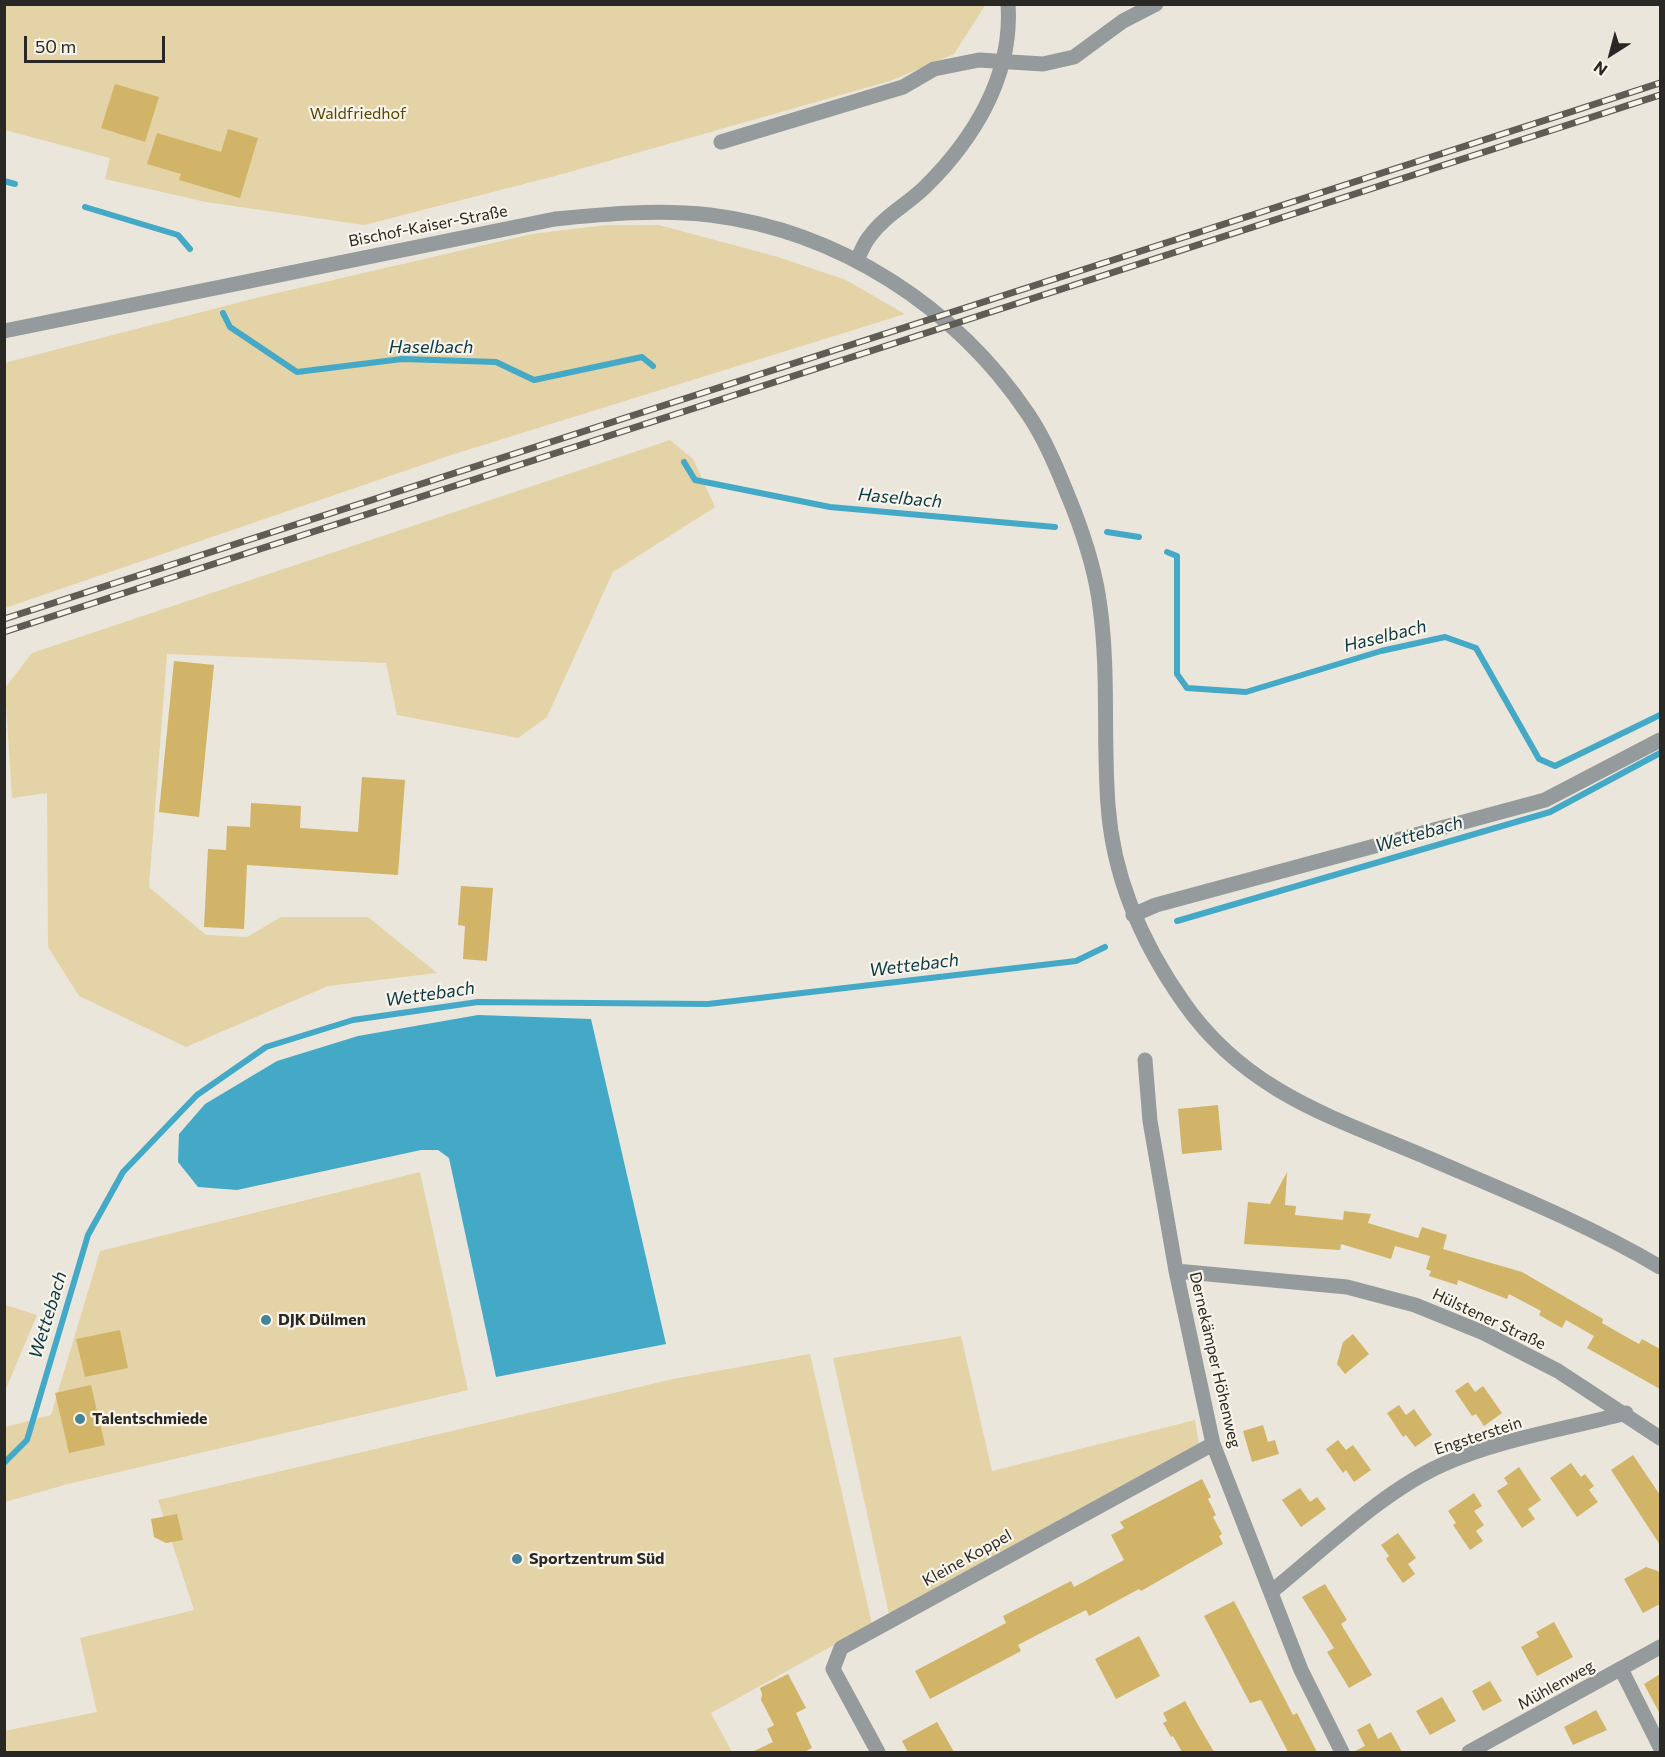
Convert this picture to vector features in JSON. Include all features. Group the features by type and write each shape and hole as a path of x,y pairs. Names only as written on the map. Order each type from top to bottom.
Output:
{"street":[{"path":"857,260 870,235 925,188 977,124 1004,62 1009,22 1008,4"},
{"path":"721,142 903,87 934,69 979,60 1043,64 1074,57 1123,21 1156,4"},
{"name":"Bischof-Kaiser-Straße","path":"4,331 555,219 615,213 708,215 762,225 819,243 888,277 967,340 1030,417 1062,481 1086,543 1100,607 1108,808 1116,856 1133,915 1185,1006 1216,1042 1256,1078 1302,1105 1576,1222 1660,1268"},
{"path":"1133,915 1156,905 1545,800 1660,740"},
{"name":"Dernekämper Höhenweg","path":"1145,1060 1150,1121 1176,1271 1214,1444 1301,1670 1342,1752"},
{"name":"Hülstener Straße","path":"1176,1271 1347,1287 1415,1305 1484,1333 1558,1371 1626,1413 1660,1438"},
{"name":"Engsterstein","path":"1271,1592 1401,1487 1444,1464 1490,1448 1626,1413"},
{"name":"Kleine Koppel","path":"878,1752 833,1669 841,1648 1214,1444"},
{"name":"Mühlenweg","path":"1469,1752 1660,1647"},
{"path":"1621,1669 1660,1747"}],"green space":[{"name":"Waldfriedhof","path":"986,4 954,54 890,81 559,175 364,225 206,202 105,179 110,158 5,130 4,5"},
{"path":"607,225 659,225 778,257 846,280 905,314 451,455 5,608 4,366 8,362 260,297 532,234"},
{"path":"670,440 693,459 715,507 613,572 547,717 518,738 397,715 386,663 167,654 149,887 206,935 247,937 281,917 368,917 437,973 328,986 186,1047 79,996 48,947 47,793 12,798 5,688 32,653"},
{"name":"DJK Dülmen","path":"420,1172 468,1390 68,1484 5,1502 5,1427 51,1415 100,1251"},
{"path":"4,1305 37,1315 5,1391"},
{"path":"961,1336 992,1471 1195,1420 1199,1444 889,1614 833,1358"},
{"name":"Sportzentrum Süd","path":"810,1354 872,1624 711,1713 732,1752 5,1752 4,1731 97,1712 80,1638 194,1610 158,1500 673,1379"}],"water":[{"path":"478,1015 591,1019 666,1344 496,1377 449,1158 438,1150 421,1150 237,1190 198,1187 178,1162 179,1134 205,1104 277,1061 358,1036"}],"building":[{"path":"115,84 159,97 145,142 101,128"},
{"path":"228,129 258,138 240,198 179,180 181,174 147,164 157,133 221,152"},
{"path":"174,661 214,665 199,817 159,812"},
{"path":"362,777 405,780 398,875 247,865 244,929 204,927 208,849 226,850 227,826 250,827 251,803 301,806 300,828 358,832"},
{"path":"461,886 493,888 487,961 463,959 465,926 458,925"},
{"path":"1218,1105 1222,1150 1182,1154 1178,1109"},
{"path":"1287,1172 1285,1205 1296,1206 1295,1215 1343,1220 1344,1211 1371,1214 1368,1223 1418,1238 1422,1227 1447,1235 1443,1249 1522,1272 1603,1319 1602,1323 1639,1344 1642,1339 1660,1349 1660,1389 1587,1348 1594,1336 1566,1320 1562,1328 1539,1315 1541,1311 1509,1294 1507,1299 1458,1280 1457,1285 1429,1276 1431,1271 1426,1269 1430,1256 1395,1246 1391,1259 1341,1244 1340,1250 1244,1244 1248,1202 1270,1204"},
{"path":"120,1330 128,1368 85,1377 76,1339"},
{"path":"1353,1334 1369,1354 1345,1374 1337,1364 1343,1342"},
{"path":"1468,1382 1475,1392 1483,1386 1502,1413 1484,1426 1476,1414 1472,1416 1455,1391"},
{"name":"Talentschmiede","path":"91,1385 105,1445 69,1453 55,1393"},
{"path":"1399,1405 1406,1415 1414,1409 1432,1435 1415,1447 1406,1435 1403,1437 1387,1413"},
{"path":"1263,1425 1268,1442 1275,1440 1279,1454 1252,1462 1243,1431"},
{"path":"1338,1440 1346,1450 1353,1445 1371,1470 1354,1482 1346,1470 1343,1473 1326,1449"},
{"path":"1633,1455 1660,1495 1660,1545 1611,1470"},
{"path":"1571,1463 1581,1477 1585,1474 1594,1486 1589,1490 1598,1502 1577,1517 1550,1478"},
{"path":"1519,1467 1541,1500 1528,1509 1535,1519 1522,1528 1497,1491 1508,1484 1504,1478"},
{"path":"1202,1479 1211,1497 1208,1499 1216,1515 1213,1517 1222,1534 1219,1536 1223,1544 1141,1591 1139,1589 1089,1616 1086,1610 1035,1636 1018,1645 1021,1651 930,1699 915,1671 1006,1623 1003,1616 1071,1581 1074,1587 1124,1560 1111,1535 1124,1528 1120,1522"},
{"path":"1300,1488 1310,1502 1317,1497 1326,1509 1301,1527 1282,1500"},
{"path":"1474,1493 1482,1506 1474,1511 1484,1525 1476,1531 1483,1541 1470,1550 1453,1525 1456,1523 1448,1511"},
{"path":"177,1514 183,1540 166,1543 154,1537 151,1519"},
{"path":"1398,1533 1416,1558 1408,1564 1415,1574 1403,1583 1386,1559 1389,1556 1381,1545"},
{"path":"1646,1567 1658,1571 1660,1576 1660,1604 1643,1613 1624,1579"},
{"path":"1325,1584 1347,1620 1341,1624 1372,1675 1349,1688 1327,1652 1334,1648 1302,1597"},
{"path":"1234,1601 1293,1715 1297,1713 1317,1752 1288,1752 1261,1700 1250,1703 1204,1616"},
{"path":"1554,1622 1573,1657 1537,1676 1521,1647 1539,1637 1536,1632"},
{"path":"1139,1636 1160,1676 1116,1699 1095,1659"},
{"path":"788,1674 806,1708 796,1713 812,1748 804,1752 752,1752 773,1742 767,1729 774,1725 761,1700 760,1688"},
{"path":"1660,1674 1660,1714 1644,1684"},
{"path":"1490,1681 1502,1701 1483,1711 1472,1691"},
{"path":"1442,1697 1456,1721 1430,1735 1416,1711"},
{"path":"1185,1701 1214,1752 1182,1752 1163,1723 1167,1721 1163,1713"},
{"path":"1596,1710 1607,1730 1573,1745 1564,1727"},
{"path":"937,1722 954,1752 908,1752 902,1741"},
{"path":"1370,1723 1378,1739 1391,1732 1402,1752 1353,1752 1365,1746 1357,1730"}],"waterway":[{"name":"Haselbach","path":"4,181 15,184"},
{"name":"Haselbach","path":"85,207 178,235 190,249"},
{"name":"Haselbach","path":"223,313 230,327 297,372 402,359 496,362 534,380 642,357 653,366"},
{"name":"Haselbach","path":"684,462 695,480 830,507 1055,527"},
{"name":"Haselbach","path":"1107,532 1139,537"},
{"name":"Haselbach","path":"1167,552 1177,556 1177,674 1187,688 1246,692 1381,651 1445,637 1476,648 1539,759 1555,766 1660,715"},
{"name":"Wettebach","path":"1177,921 1550,812 1660,753"},
{"name":"Wettebach","path":"4,1463 27,1440 88,1235 123,1172 197,1095 266,1047 353,1020 478,1002 708,1004 1076,961 1105,947"}],"railway":[{"path":"4,619 1660,83"},
{"path":"4,632 1660,95"}],"place":[{"name":"DJK Dülmen","path":"266,1320"},
{"name":"Talentschmiede","path":"80,1419"},
{"name":"Sportzentrum Süd","path":"517,1559"}]}
